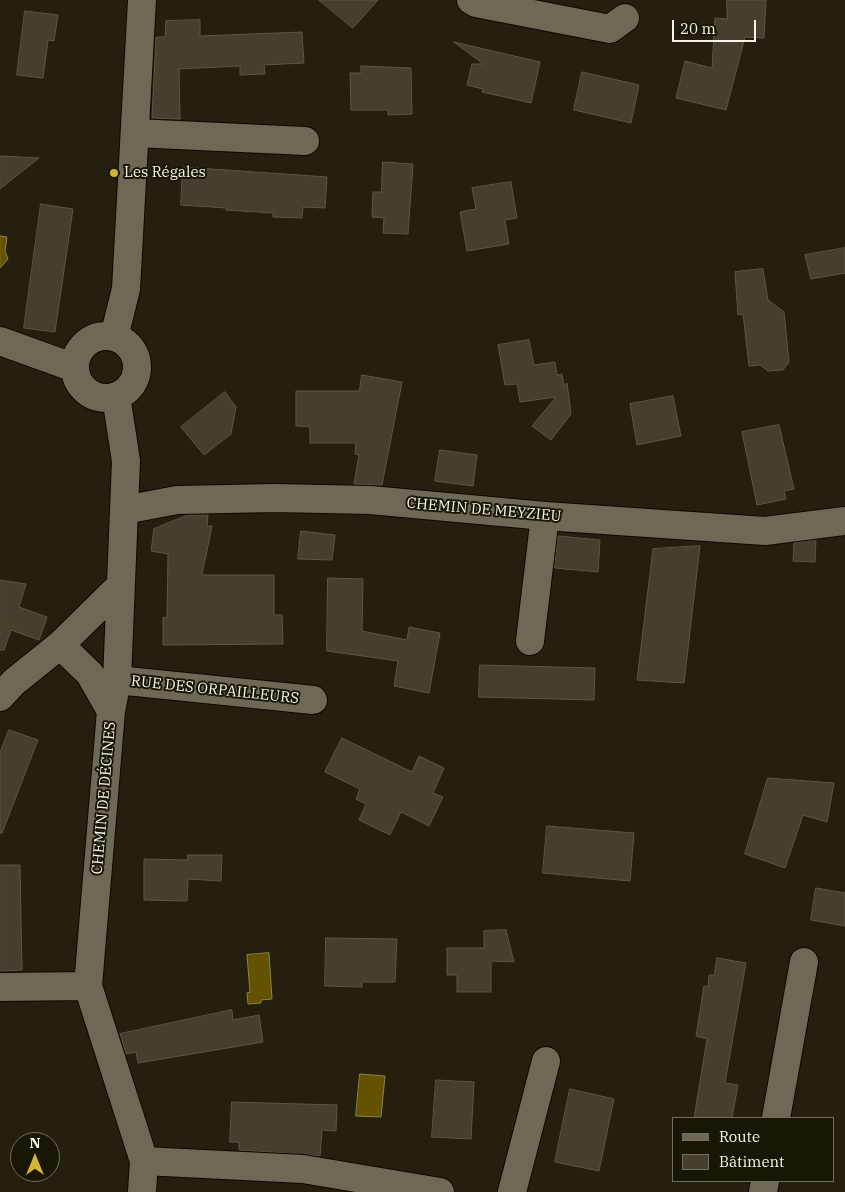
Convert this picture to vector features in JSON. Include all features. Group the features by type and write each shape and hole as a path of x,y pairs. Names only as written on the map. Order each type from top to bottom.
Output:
{"street":[{"path":"114,337 126,289 142,0"},
{"path":"471,0 476,3 610,30 625,18"},
{"path":"135,133 305,141"},
{"path":"114,337 130,347 137,365 136,375 132,384 116,396 107,398 88,392 77,377 75,368 80,349 86,342 95,338 114,337"},
{"path":"0,341 75,368"},
{"name":"CHEMIN DE DÉCINES","path":"116,396 126,461 117,680 111,711 88,986 144,1161 142,1192"},
{"name":"CHEMIN DE MEYZIEU","path":"124,510 177,500 275,498 370,500 545,516 765,531 845,521"},
{"path":"530,641 545,516"},
{"path":"0,697 14,682 60,645 120,586"},
{"path":"60,645 90,674 111,711"},
{"name":"RUE DES ORPAILLEURS","path":"117,680 314,700"},
{"path":"776,1117 804,962"},
{"path":"0,986 88,986"},
{"path":"512,1192 546,1061"},
{"path":"144,1161 303,1168 440,1192"}],"shaded area":[{"path":"0,236 7,237 5,251 8,259 0,268"},
{"path":"269,953 272,999 261,1000 261,1003 248,1004 247,993 250,992 247,955"},
{"path":"360,1074 385,1076 381,1117 356,1116"}],"building":[{"path":"319,0 378,0 353,28"},
{"path":"727,0 766,0 764,38 745,37 726,110 676,98 685,61 712,68 715,18 727,19"},
{"path":"25,11 58,15 54,41 48,40 43,78 17,75"},
{"path":"200,20 200,36 302,32 304,63 264,65 265,74 240,75 240,66 179,69 180,119 152,118 156,37 165,37 166,21"},
{"path":"454,42 540,62 531,103 482,92 483,89 467,85 472,64 483,64"},
{"path":"361,66 411,68 412,114 388,115 388,110 351,110 350,73 361,73"},
{"path":"582,72 639,85 631,123 574,110"},
{"path":"0,156 39,158 0,189"},
{"path":"383,162 413,164 408,234 383,233 384,218 372,217 373,192 381,192"},
{"path":"183,167 327,177 325,208 303,207 302,218 273,217 273,213 181,205"},
{"path":"511,182 517,218 505,220 509,244 467,251 460,212 476,209 472,188"},
{"path":"41,204 73,209 55,332 24,328"},
{"path":"845,248 845,273 811,279 805,255"},
{"path":"763,269 768,300 784,312 789,362 783,370 768,371 760,365 749,366 743,314 738,315 735,272"},
{"path":"529,340 534,365 555,362 557,375 562,374 564,386 567,383 571,414 551,440 532,426 556,397 520,402 517,384 505,385 498,345"},
{"path":"362,375 402,382 382,485 354,484 359,455 355,454 356,443 310,443 310,427 296,426 296,391 359,391"},
{"path":"225,392 236,407 231,434 204,455 181,427"},
{"path":"673,396 681,436 637,445 630,404"},
{"path":"779,425 794,489 784,491 786,499 757,505 742,432"},
{"path":"440,450 477,455 473,486 435,481"},
{"path":"188,515 208,515 207,526 212,526 202,575 274,575 274,615 282,615 283,644 163,645 163,617 167,618 168,554 151,551 154,529"},
{"path":"301,531 335,535 332,560 298,559"},
{"path":"558,536 600,540 598,572 555,568"},
{"path":"816,540 815,562 793,561 794,543"},
{"path":"700,546 684,683 637,680 653,549"},
{"path":"328,578 363,579 362,631 407,640 409,627 440,633 429,693 394,686 398,661 327,651"},
{"path":"0,580 26,584 19,607 47,617 39,640 11,630 4,650 0,650"},
{"path":"480,665 595,668 594,700 479,697"},
{"path":"9,730 38,740 2,833 0,833 0,753"},
{"path":"342,738 412,772 419,756 444,768 433,793 443,797 429,826 401,812 390,835 359,820 366,804 356,799 360,789 325,772"},
{"path":"768,778 834,783 827,822 803,815 785,868 745,854"},
{"path":"547,826 634,833 630,881 543,873"},
{"path":"188,855 222,855 221,881 188,879 187,901 144,900 144,859 187,860"},
{"path":"0,865 20,865 22,970 0,971"},
{"path":"816,888 845,893 845,926 811,920"},
{"path":"506,930 514,962 491,961 491,992 457,992 457,975 447,975 447,948 484,948 484,931"},
{"path":"326,938 397,939 395,982 362,982 362,987 325,986"},
{"path":"717,958 746,963 725,1083 738,1085 732,1117 694,1117 707,1039 696,1036 704,986 708,987 709,975 714,975"},
{"path":"232,1010 233,1020 259,1015 263,1042 138,1063 136,1052 126,1054 120,1034"},
{"path":"436,1080 474,1082 471,1139 432,1137"},
{"path":"570,1089 614,1099 599,1171 555,1162"},
{"path":"232,1102 337,1105 336,1131 322,1130 320,1156 239,1150 239,1142 230,1142"}],"place":[{"name":"Les Régales","path":"114,173"}]}
